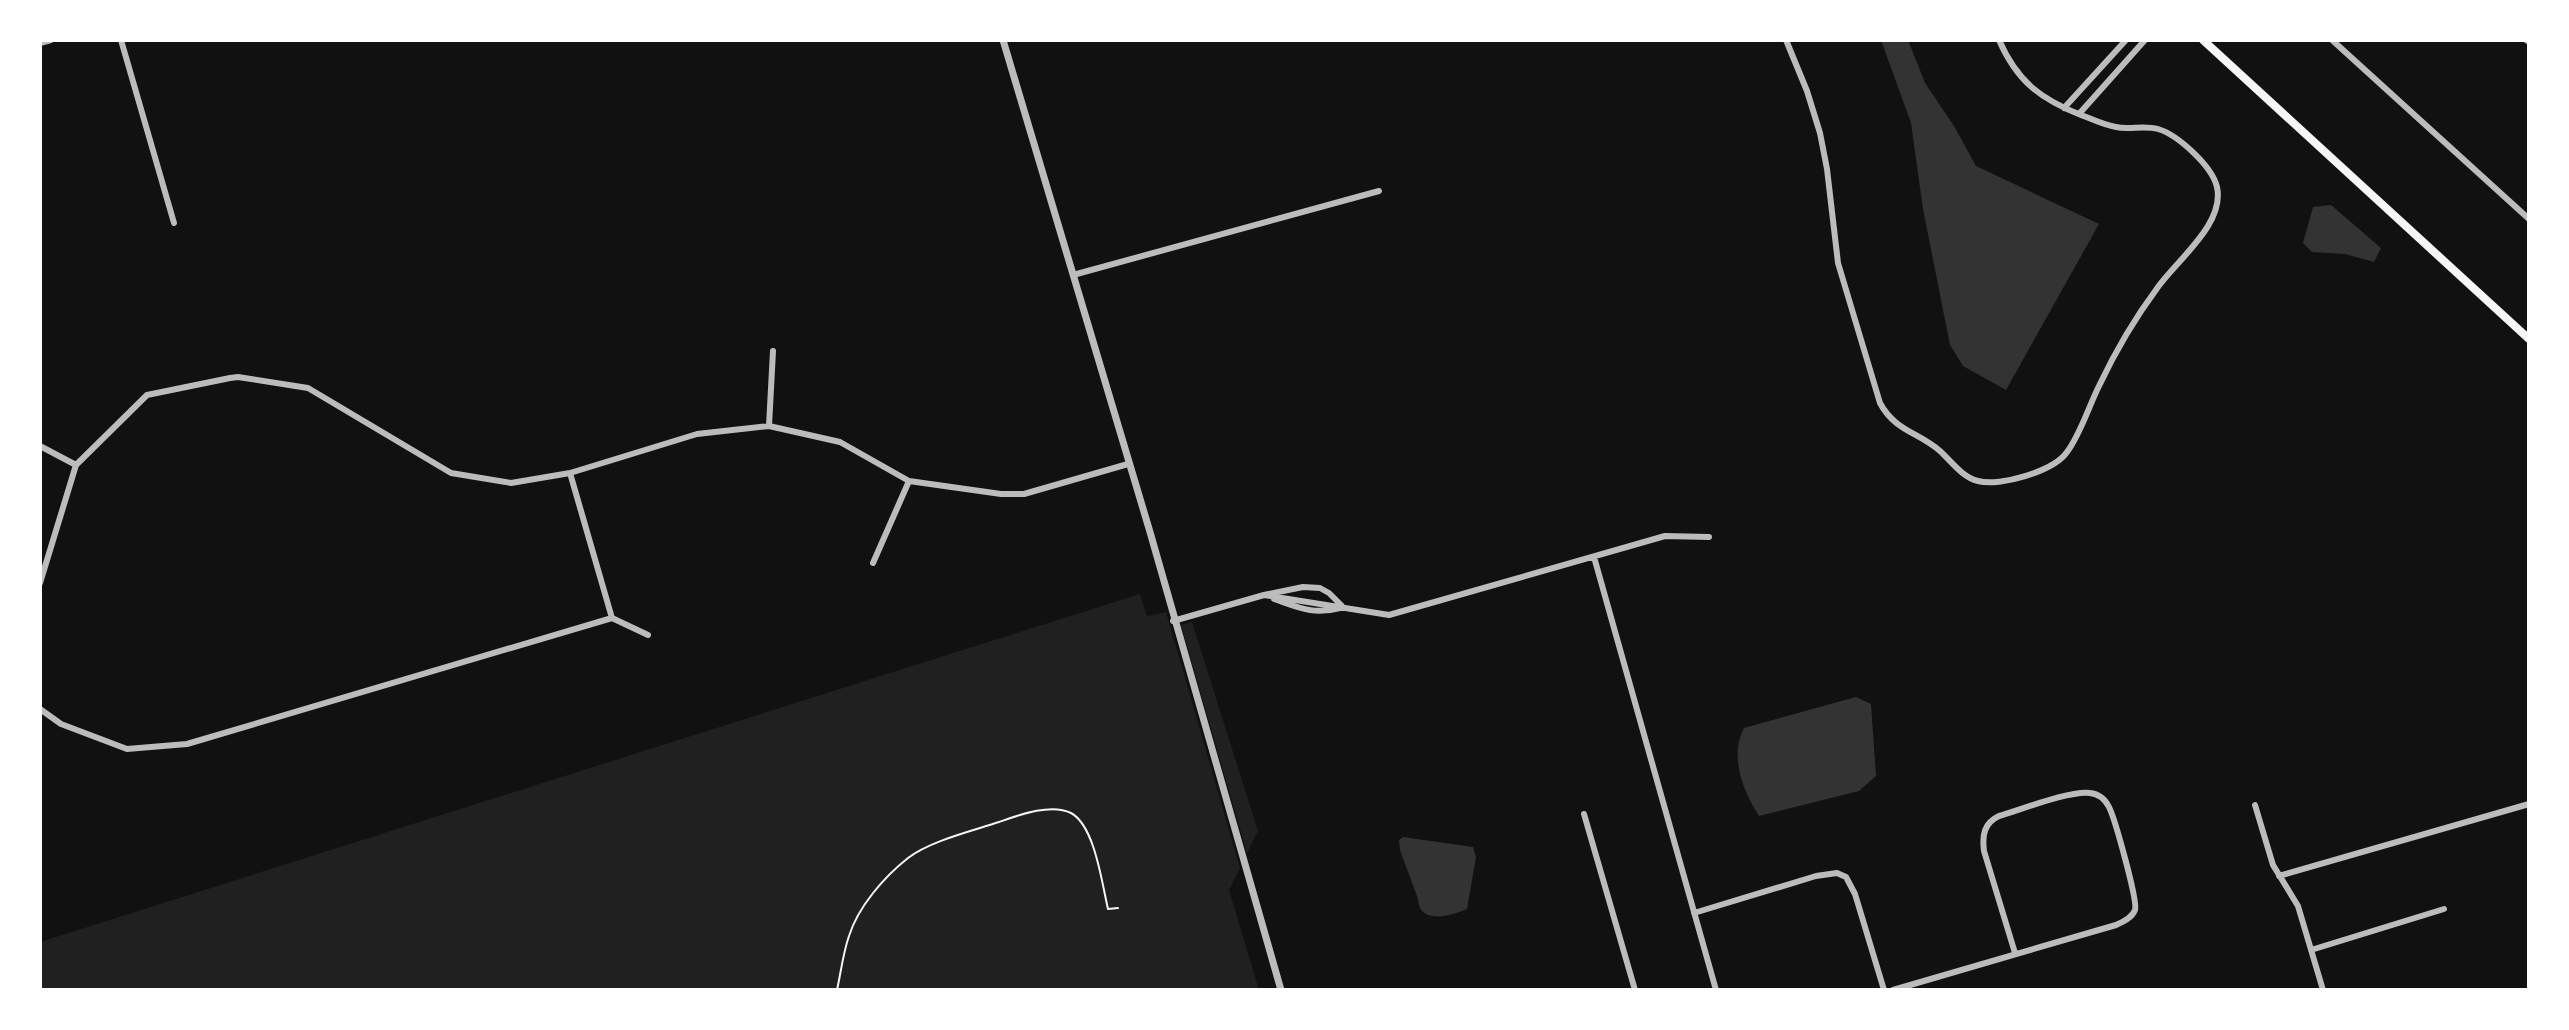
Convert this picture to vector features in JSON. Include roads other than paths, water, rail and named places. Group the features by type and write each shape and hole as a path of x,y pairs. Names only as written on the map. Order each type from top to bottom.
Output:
{"main road":[{"path":"2203,40 2529,339"}],"street":[{"path":"40,43 51,40"},
{"path":"121,40 174,223"},
{"path":"1003,40 1150,532 1281,990"},
{"path":"1786,40 1820,133 1838,263 1880,403 1887,416 1897,425 1926,441 1968,476 1978,481 1996,483 2047,468 2067,453 2119,348 2159,286 2206,230 2217,211 2218,197 2211,173 2173,136 2153,128 2115,127 2051,103 2022,78 1999,40"},
{"path":"2064,108 2126,40"},
{"path":"2079,114 2145,40"},
{"path":"2332,40 2529,219"},
{"path":"1073,275 1379,191"},
{"path":"769,426 773,351"},
{"path":"40,583 76,465 147,395 238,377 308,388 451,473 511,483 570,473 697,434 769,426 840,442 909,481 1001,494 1024,494 1128,464"},
{"path":"40,446 76,465"},
{"path":"570,473 612,618"},
{"path":"873,563 909,481"},
{"path":"1264,595 1305,611 1322,613 1343,608 1380,614 1401,613 1665,536 1709,537"},
{"path":"1594,557 1716,990"},
{"path":"1173,621 1303,587 1320,588 1343,608"},
{"path":"40,709 61,724 127,749 187,744 612,618 648,635"},
{"path":"1893,990 2116,925 2131,916 2135,909 2134,893 2111,811 2102,797 2090,793 2075,794 1989,821 1983,838 1984,851 2015,953"},
{"path":"2279,876 2529,804"},
{"path":"2255,805 2273,865 2298,906 2323,990"},
{"path":"1584,814 1635,990"},
{"path":"1694,913 1816,876 1837,873 1846,877 1855,894 1884,990"},
{"path":"2311,950 2444,909"}]}
